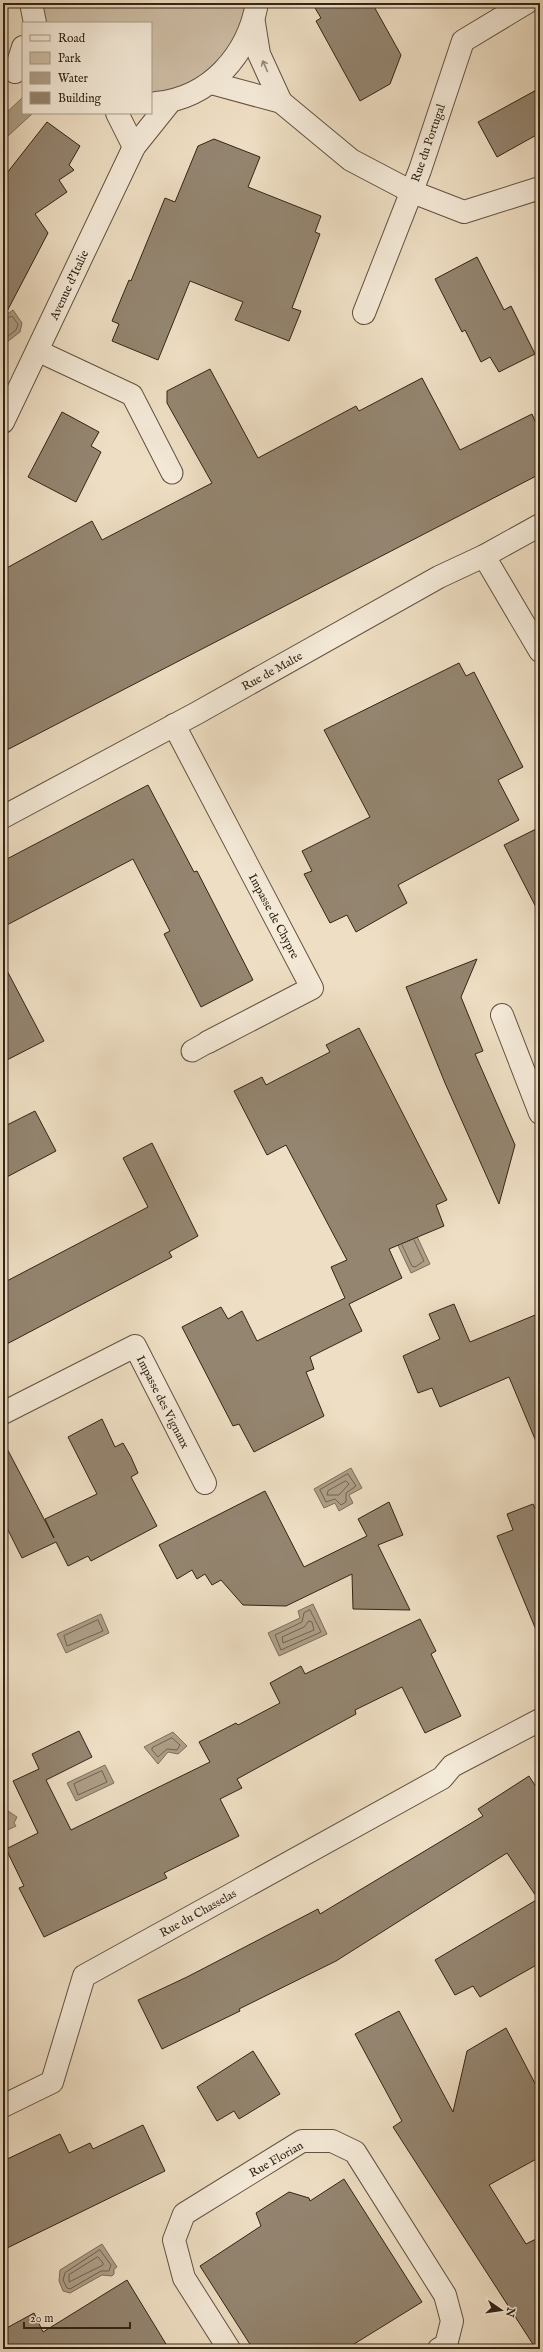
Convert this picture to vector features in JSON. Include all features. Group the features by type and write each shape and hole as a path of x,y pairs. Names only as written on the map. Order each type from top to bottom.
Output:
{"street":[{"name":"Rue du Portugal","path":"364,313 410,192 463,41 526,3"},
{"path":"255,13 259,54 281,102"},
{"path":"160,103 192,94 212,83 238,56 255,13"},
{"path":"14,75 22,50"},
{"path":"212,83 281,102 351,160 410,192 464,212 540,188"},
{"name":"Avenue d'Italie","path":"3,422 134,147 160,103"},
{"path":"118,114 134,147"},
{"name":"Rue de Malte","path":"3,817 174,725 439,577 484,556 540,525"},
{"path":"484,556 540,651"},
{"name":"Impasse de Chypre","path":"174,725 312,988 200,1047"},
{"path":"502,1015 540,1113"},
{"name":"Impasse des Vignaux","path":"3,1413 135,1346 205,1484"},
{"name":"Rue du Chasselas","path":"3,2106 52,2082 84,1976 442,1778 452,1766 540,1720"},
{"name":"Rue Florian","path":"229,2349 184,2278 174,2240 184,2214 302,2141 332,2141 355,2152 445,2296 452,2321 445,2348"}],"lane":[{"path":"38,351 132,395 172,473"}],"green space":[{"path":"31,3 257,3 238,56 152,103 152,22 35,22"}],"water":[{"path":"22,98 22,114 32,114 8,136 3,130 3,116"},
{"path":"13,310 22,323 20,332 3,345 3,317"},
{"path":"413,1228 430,1264 411,1273 394,1237"},
{"path":"351,1468 362,1488 349,1495 353,1503 339,1511 335,1503 324,1508 314,1489"},
{"path":"313,1604 327,1634 279,1656 268,1633 300,1618 298,1611"},
{"path":"101,1614 109,1633 66,1653 57,1634"},
{"path":"173,1732 187,1746 178,1754 168,1752 158,1764 144,1747"},
{"path":"105,1765 114,1783 76,1801 67,1783"},
{"path":"8,1811 17,1817 14,1823 16,1826 3,1832 3,1813"},
{"path":"102,2244 117,2267 114,2269 114,2274 112,2276 102,2275 70,2293 63,2291 59,2281 60,2270"}],"building":[{"path":"312,3 372,3 401,55 390,84 360,101 316,21 321,18"},
{"path":"540,88 540,133 497,157 478,122"},
{"path":"47,122 80,146 69,165 74,170 59,180 67,192 35,214 48,233 3,319 3,178"},
{"path":"214,139 260,157 248,187 321,216 315,232 320,234 292,308 301,311 289,341 235,320 243,302 190,281 158,360 112,341 119,324 112,321 129,280 131,281 165,198 175,202 198,146"},
{"path":"477,257 504,310 511,306 535,354 499,372 490,357 481,362 465,330 462,332 435,279"},
{"path":"210,369 258,458 356,406 359,411 422,378 460,450 532,414 540,433 540,474 3,752 3,570 92,521 102,540 212,483 167,403 167,391"},
{"path":"62,412 99,432 91,446 101,452 76,502 28,477"},
{"path":"459,663 466,676 474,672 523,767 498,780 519,820 398,885 407,903 356,932 347,915 330,923 304,874 312,871 302,851 370,817 324,730"},
{"path":"148,785 194,872 197,871 253,980 201,1007 164,934 170,931 133,859 3,927 3,861"},
{"path":"540,827 540,915 504,845"},
{"path":"477,959 461,997 483,1051 475,1054 515,1145 499,1204 445,1083 406,987"},
{"path":"3,963 44,1041 3,1062"},
{"path":"359,1028 447,1200 436,1205 444,1226 389,1249 402,1278 349,1304 362,1331 310,1357 314,1369 306,1372 324,1416 254,1452 239,1424 233,1426 182,1327 221,1307 228,1319 242,1311 257,1341 345,1298 331,1267 347,1260 286,1145 267,1155 234,1091 262,1077 266,1085 330,1052 326,1045"},
{"path":"35,1111 56,1151 3,1179 3,1127"},
{"path":"152,1143 198,1236 169,1252 172,1257 3,1346 3,1283 148,1207 123,1158"},
{"path":"454,1304 470,1342 540,1313 540,1451 509,1377 440,1407 432,1388 418,1393 403,1356 440,1339 429,1314"},
{"path":"102,1419 115,1447 123,1443 131,1457 138,1473 131,1477 157,1526 91,1561 88,1556 68,1566 56,1542 22,1558 3,1520 3,1441 54,1538 45,1519 97,1494 68,1437"},
{"path":"265,1491 304,1567 367,1536 358,1519 389,1502 403,1535 378,1545 410,1610 353,1609 352,1574 286,1606 243,1605 221,1580 212,1585 205,1574 197,1579 192,1570 177,1579 159,1545"},
{"path":"533,1504 540,1519 539,1637 497,1536 513,1530 507,1514"},
{"path":"420,1619 436,1651 431,1654 461,1716 425,1733 402,1687 355,1710 356,1714 237,1779 242,1788 220,1799 239,1836 164,1873 167,1878 44,1937 19,1888 24,1886 6,1849 38,1833 13,1781 39,1769 32,1754 79,1731 92,1757 46,1780 71,1830 210,1762 199,1742 236,1723 238,1725 280,1703 270,1683 301,1666 305,1674"},
{"path":"529,1776 540,1793 540,1963 480,1997 473,1986 455,1995 435,1960 538,1899 507,1853 336,1961 239,2009 240,2011 162,2049 138,2000 187,1977 318,1909 320,1914 483,1816 478,1809"},
{"path":"399,2011 453,2112 467,2051 506,2028 540,2093 540,2157 489,2185 526,2244 540,2237 540,2349 536,2349 393,2127 402,2121 355,2034"},
{"path":"253,2051 280,2094 239,2119 234,2111 217,2121 197,2087"},
{"path":"143,2125 165,2171 3,2250 3,2161 60,2134 69,2153 90,2143 93,2149"},
{"path":"344,2179 422,2302 346,2349 253,2349 200,2266 261,2226 256,2213 289,2192 309,2198 310,2201"},
{"path":"127,2280 169,2349 3,2349 3,2330 34,2313 43,2332"}]}
